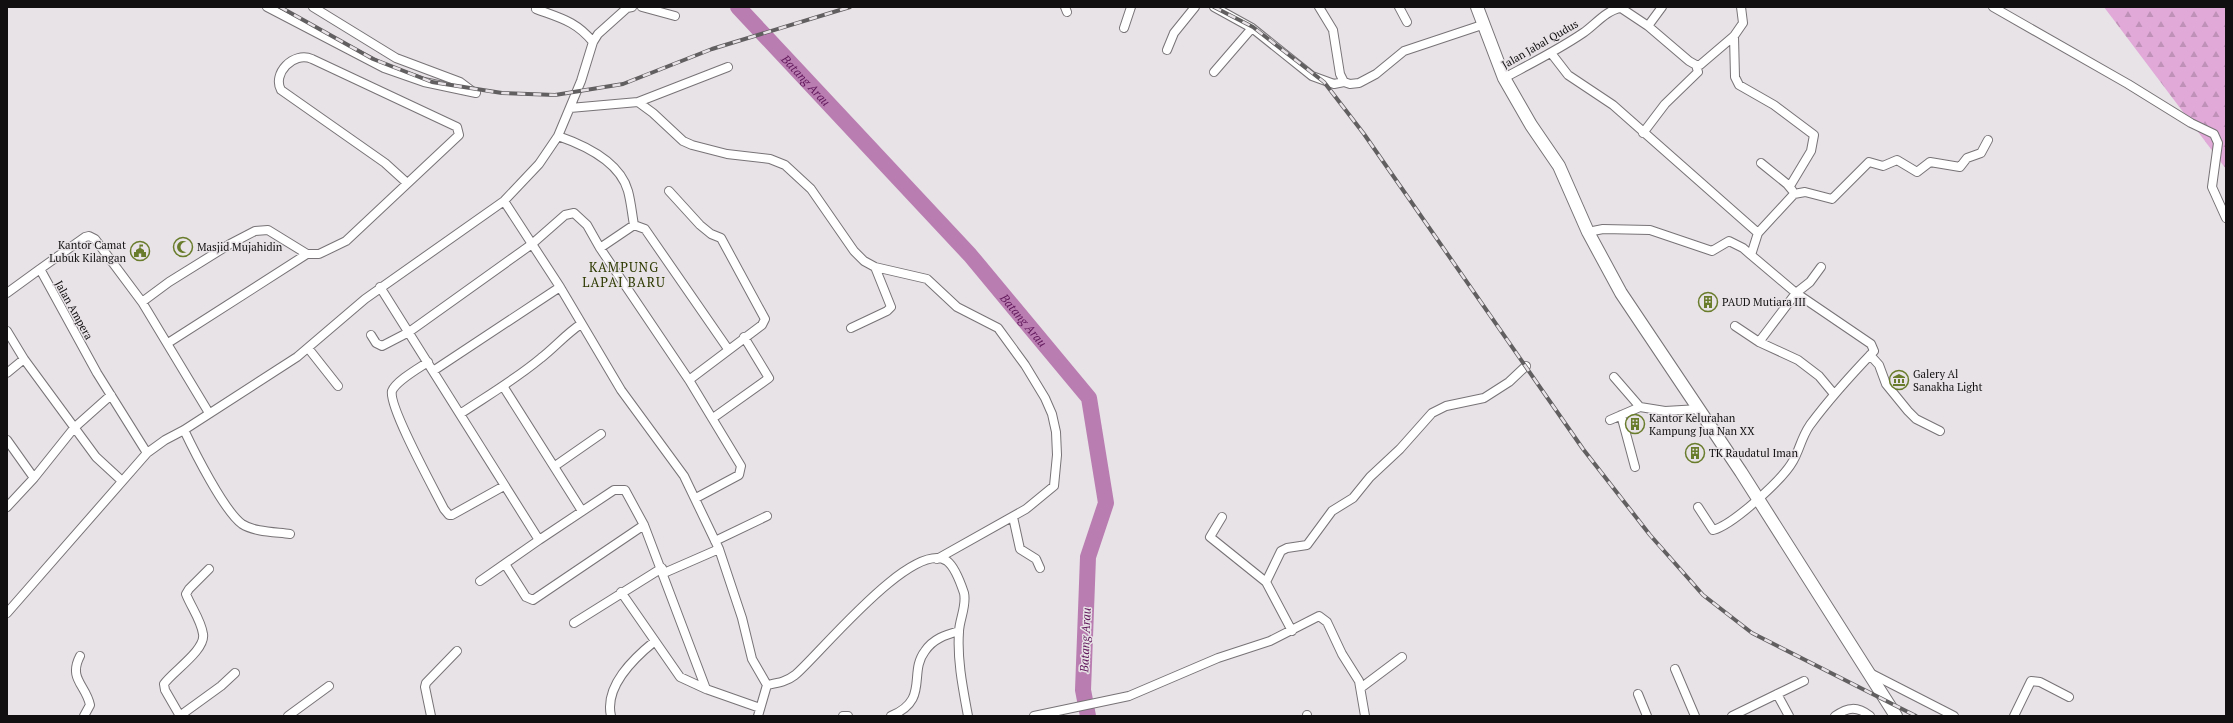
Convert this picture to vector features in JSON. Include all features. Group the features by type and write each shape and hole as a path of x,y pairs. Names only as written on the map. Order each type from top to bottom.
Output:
{"street":[{"path":"267,7 384,68 424,82 476,93 460,82 396,58 313,7"},
{"path":"7,612 147,453 164,440 184,430 297,357 380,287 504,201 539,164 558,136 570,108 593,42 598,34 629,7"},
{"path":"642,7 675,16"},
{"path":"1124,28 1131,7"},
{"path":"1167,50 1174,33 1195,7"},
{"path":"1214,7 1252,28 1315,78 1334,84 1344,82 1350,84 1359,83 1376,74 1404,51 1482,25"},
{"path":"1319,7 1333,30 1340,74 1344,82"},
{"path":"1399,7 1407,22"},
{"path":"1477,7 1482,25 1504,78 1531,125 1559,166 1588,232 1621,293 1741,472 1756,499 1818,591 1896,716"},
{"path":"1648,26 1662,7"},
{"path":"1643,132 1665,104 1698,72 1696,65 1700,65 1734,36 1744,20 1741,7"},
{"path":"1993,7 2128,84 2191,123 2214,134 2218,143 2212,187 2226,218"},
{"name":"Jalan Jabal Qudus","path":"1504,78 1551,53 1615,9 1621,8 1648,26 1689,61 1696,65"},
{"path":"536,9 569,20 584,32 593,42"},
{"path":"1214,72 1252,28"},
{"path":"1734,36 1735,77 1739,85 1774,105 1814,135 1811,151 1790,186"},
{"path":"1551,53 1568,75 1613,105 1758,234"},
{"path":"142,302 169,282 230,244 255,231 268,230 307,254 320,254 346,241 407,183 457,139 459,132 457,127 312,59 300,56 294,58 281,75 279,86 281,90 385,164 407,183"},
{"path":"570,108 638,102 728,67"},
{"path":"638,102 653,113 683,141 692,145 727,154 770,159 785,165 811,189 854,251 864,261 874,267 928,279 957,307 998,328 1018,353 1045,398 1056,432 1057,455 1054,486 1026,509 937,559 922,562 898,576 849,619 795,675 782,682 767,685"},
{"path":"558,136 584,147 616,169 628,191 634,225"},
{"path":"1751,255 1758,234 1794,194 1805,192 1832,199 1869,162 1883,166 1897,160 1917,172 1930,162 1960,167 1968,158 1981,153 1988,140"},
{"path":"1761,163 1790,186 1794,194"},
{"path":"669,191 700,225 711,234 721,238 765,318 764,322 689,380"},
{"path":"504,201 560,287 621,390 684,476 696,498 719,550 742,618 752,659 767,685 759,712 680,677 621,592"},
{"path":"371,335 376,343 382,346 409,332 532,244 565,215 571,212 577,214 587,225 600,248 689,380 713,418 742,470 739,475 696,498"},
{"path":"600,248 634,225"},
{"path":"634,225 645,229 728,349"},
{"path":"1588,232 1603,229 1650,230 1712,251 1729,240 1743,248 1796,293 1871,344 1874,348 1870,355 1834,394 1803,436 1792,462 1739,515 1713,530 1698,507"},
{"path":"7,293 84,237 92,236 142,302 168,343 209,414"},
{"path":"168,343 307,254"},
{"path":"851,328 887,311 891,306 874,267"},
{"path":"1760,342 1796,293 1810,282 1821,267"},
{"name":"Jalan Ampera","path":"40,269 111,395 147,453"},
{"path":"380,287 539,540"},
{"path":"433,371 560,287"},
{"path":"460,414 503,386 541,358 568,333 581,324"},
{"path":"1735,326 1760,342 1798,360 1819,376 1834,394"},
{"path":"7,331 24,359 96,457 122,481"},
{"path":"713,418 769,378 744,337"},
{"path":"308,348 338,386"},
{"path":"1870,355 1879,365 1886,384 1908,411 1916,419 1940,431"},
{"path":"7,373 24,359"},
{"path":"428,362 409,374 394,388 392,398 405,431 444,510 448,514 452,515 504,486"},
{"path":"1266,582 1280,552 1286,548 1307,544 1332,511 1353,498 1370,477 1400,449 1432,413 1440,408 1484,398 1509,382 1526,366"},
{"path":"1614,377 1640,407"},
{"path":"503,386 582,511"},
{"path":"7,507 34,478 74,428 111,395"},
{"path":"1610,420 1640,407 1665,411 1699,410"},
{"path":"1621,415 1635,467"},
{"path":"184,430 222,498 234,516 242,524 251,528 290,534"},
{"path":"554,466 601,434"},
{"path":"7,440 34,478"},
{"path":"480,581 614,490 622,489 628,494 644,525 663,571 706,689"},
{"path":"715,541 767,516"},
{"path":"1013,516 1020,549 1036,558 1040,568"},
{"path":"1222,517 1210,537 1266,582 1292,631"},
{"path":"505,564 526,596 533,600 644,525"},
{"path":"574,623 621,592 663,571 719,550"},
{"path":"937,559 948,562 952,567 964,595 959,630 959,656 968,716"},
{"path":"209,569 186,594 203,632 203,640 188,660 164,684 165,690 181,716 222,686 235,673"},
{"path":"1035,716 1129,696 1218,658 1265,643 1292,631 1319,616 1324,618 1342,654 1362,687 1365,716"},
{"path":"891,716 901,712 909,704 915,691 924,651 941,636 959,630"},
{"path":"611,716 610,706 616,684 639,655 655,641"},
{"path":"431,716 425,685 457,651"},
{"path":"80,656 75,665 76,672 90,705 84,716"},
{"path":"1362,687 1402,657"},
{"path":"1675,669 1695,716"},
{"path":"1867,671 1954,716"},
{"path":"1732,716 1804,681"},
{"path":"2014,716 2031,681 2040,682 2069,697"},
{"path":"288,716 330,686"},
{"path":"1638,694 1647,716"},
{"path":"1777,694 1789,716"},
{"path":"1835,716 1844,710 1856,708 1870,716"},
{"path":"843,716 848,716"}],"green space":[{"path":"2104,7 2226,7 2226,169"}],"waterway":[{"name":"Batang Arau","path":"738,7 970,255 1089,398 1106,503 1088,557 1083,690 1088,716"}],"railway":[{"path":"280,7 373,59 432,82 502,93 555,95 623,84 712,49 850,7"},
{"path":"1214,7 1253,27 1324,82 1364,134 1583,449 1650,535 1703,595 1752,633 1916,716"}],"place":[{"name":"Masjid Mujahidin","path":"183,247"},
{"name":"Kantor Camat Lubuk Kilangan","path":"140,251"},
{"name":"PAUD Mutiara III","path":"1708,302"},
{"name":"Galery Al Sanakha Light","path":"1899,380"},
{"name":"Kantor Kelurahan Kampung Jua Nan XX","path":"1635,424"},
{"name":"TK Raudatul Iman","path":"1695,453"}],"district":[{"name":"KAMPUNG LAPAI BARU","path":"624,274"}]}
